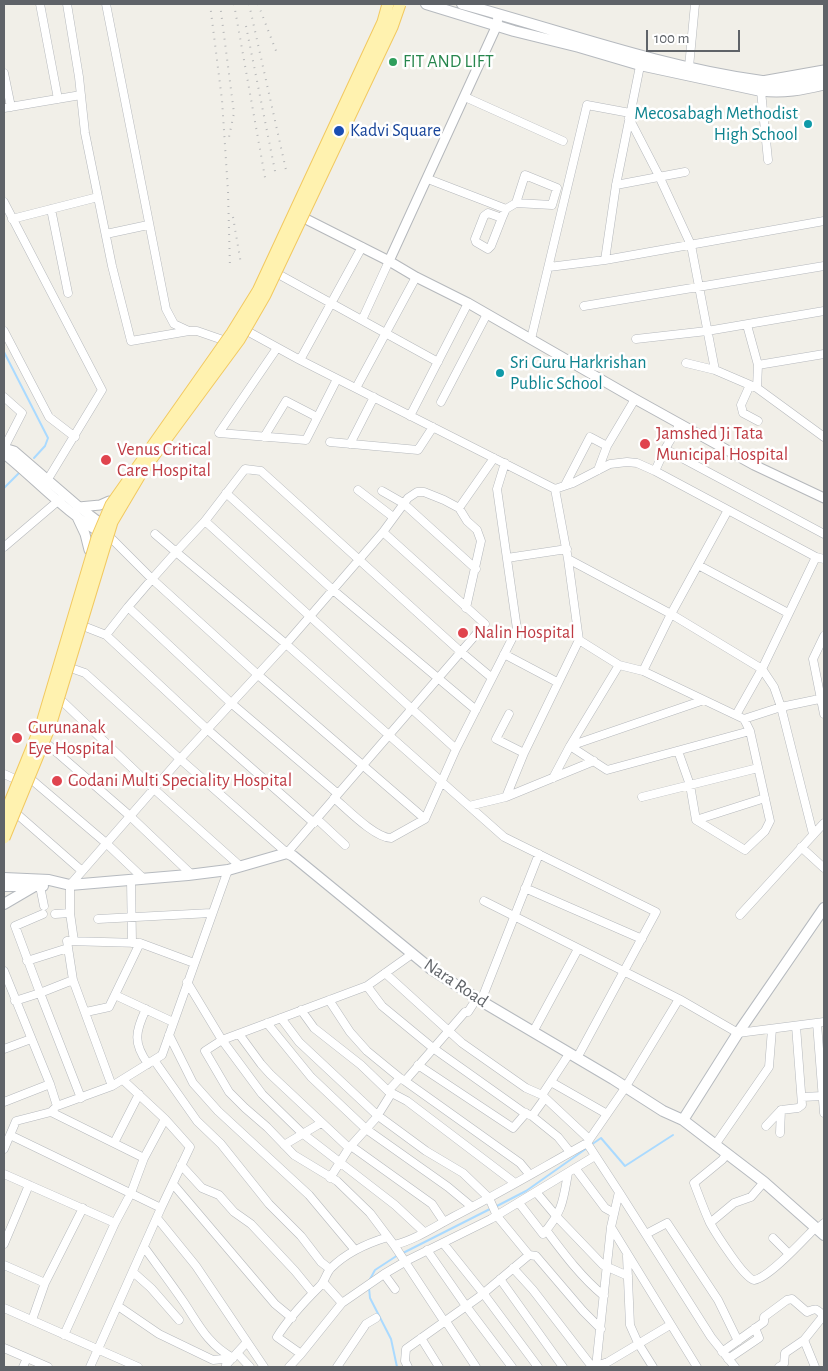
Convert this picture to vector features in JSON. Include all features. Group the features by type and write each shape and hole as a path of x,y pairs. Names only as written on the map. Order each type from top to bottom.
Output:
{"main road":[{"path":"4,806 32,739 97,526 109,501 223,340 255,290 380,21 386,4"},
{"path":"4,817 42,723 97,538 107,513 130,476 232,333 258,291 383,22 386,4"},
{"path":"4,845 46,743 112,532 128,500 149,468 247,331 267,297 395,29 402,4"},
{"path":"4,838 30,779 50,726 112,522 142,473 239,340 265,295 402,4"},
{"path":"426,4 481,11"},
{"path":"462,4 481,11 497,20 640,61 765,86 793,84 824,78"},
{"path":"640,61 689,67 765,86"},
{"path":"4,878 49,880 70,885 144,879 228,870 287,853"},
{"name":"Nara Road","path":"287,853 431,969 663,1111 683,1120 764,1182 821,1230"},
{"path":"4,886 48,886 56,883"},
{"path":"4,904 37,886"},
{"path":"683,1120 738,1033 824,908"}],"street":[{"path":"40,4 58,99"},
{"path":"67,4 85,133 131,341 189,331 197,331 223,340"},
{"path":"106,4 148,225 166,308 174,324 189,331"},
{"path":"689,67 694,4"},
{"path":"362,320 428,179 497,20"},
{"path":"605,260 616,185 640,61"},
{"path":"765,86 824,70"},
{"path":"4,73 7,108 81,95"},
{"path":"765,86 776,93 793,92 824,85"},
{"path":"765,86 768,160"},
{"path":"465,96 563,141"},
{"path":"531,339 586,105 630,115"},
{"path":"630,115 691,245 715,370"},
{"path":"616,185 685,172"},
{"path":"502,218 486,213 475,238 476,242 488,249 491,246 506,209 516,203 552,205 557,188 525,176 516,203"},
{"path":"428,179 506,209"},
{"path":"12,218 98,197"},
{"path":"4,202 102,390 48,480"},
{"path":"51,209 68,293"},
{"path":"290,212 389,260 416,277 468,303 754,465 824,498"},
{"path":"549,267 605,260 824,221"},
{"path":"106,234 148,225"},
{"path":"300,360 362,247"},
{"path":"584,306 824,266"},
{"path":"278,274 438,362"},
{"path":"356,388 416,277"},
{"path":"410,416 468,303"},
{"path":"636,339 707,331 824,311"},
{"path":"441,402 487,314"},
{"path":"747,325 758,365 753,387 741,405 743,413 758,421"},
{"path":"4,331 48,417 75,437"},
{"path":"247,331 337,379 555,489 610,464 627,462 638,464 655,471 816,557 824,559"},
{"path":"277,348 219,433 306,440 337,379"},
{"path":"758,365 824,354"},
{"path":"686,363 715,370 753,387 824,437"},
{"path":"4,397 22,414 4,448"},
{"path":"350,444 374,397"},
{"path":"598,470 607,446 635,399"},
{"path":"264,437 286,401 317,417"},
{"path":"655,471 665,449 680,424"},
{"path":"330,442 418,450 433,427"},
{"path":"565,486 590,437 607,446"},
{"path":"4,448 14,451 48,480 61,497"},
{"path":"4,448 8,457 97,526 112,532 152,579 257,674 425,819"},
{"path":"665,449 824,534"},
{"path":"458,508 494,458"},
{"path":"128,607 230,703 336,796 371,830 391,838 425,819 456,749 517,629 497,488 505,463"},
{"path":"106,636 152,579 205,521 245,470 261,471 492,678"},
{"path":"506,797 557,682 579,640 567,549 555,489"},
{"path":"358,490 393,517"},
{"path":"382,491 403,503 476,569"},
{"path":"74,941 70,913 70,885 230,703 286,644 383,532 403,503 417,492 424,492 458,508 467,521 477,530 481,541 466,608"},
{"path":"226,494 332,590 476,710"},
{"path":"4,547 61,497"},
{"path":"78,511 109,501"},
{"path":"644,671 671,614 728,510"},
{"path":"78,511 89,550"},
{"path":"205,521 456,749"},
{"path":"56,663 85,673 287,853 485,624 383,532"},
{"path":"155,534 286,644 504,837 656,912 624,973 573,1056 550,1082 544,1096 529,1114 513,1128 418,1065"},
{"path":"507,558 567,549"},
{"path":"740,717 816,557"},
{"path":"568,559 671,614 762,669 774,687 781,708 813,834"},
{"path":"698,564 788,613"},
{"path":"83,626 106,636 208,730 345,845"},
{"path":"824,636 813,659 824,714"},
{"path":"579,640 619,665 644,671 740,717 750,731 770,821 765,831 745,850 696,820 690,785 678,751"},
{"path":"504,654 557,682"},
{"path":"553,778 619,665"},
{"path":"740,717 822,698"},
{"path":"60,700 154,789 240,866"},
{"path":"570,746 704,700"},
{"path":"509,714 496,739 524,754"},
{"path":"570,746 607,770 750,731"},
{"path":"46,743 130,816 192,874"},
{"path":"469,806 506,797 594,762"},
{"path":"642,798 758,768"},
{"path":"4,774 15,779"},
{"path":"32,780 106,843 144,879"},
{"path":"696,820 765,798"},
{"path":"17,814 82,871"},
{"path":"740,915 824,822"},
{"path":"801,848 824,868"},
{"path":"388,1091 403,1080 418,1065 465,1012 468,1012 479,1000 539,854"},
{"path":"4,1149 16,1121 51,1112 57,1106 112,1086 162,1055 211,913 228,870"},
{"path":"86,1012 109,1007 136,943 131,918 131,880"},
{"path":"37,886 44,910 15,926 81,1098"},
{"path":"525,888 642,939"},
{"path":"484,901 679,999 738,1033 820,1023 824,1113"},
{"path":"54,914 70,913"},
{"path":"98,920 211,913"},
{"path":"112,1086 73,980 67,941 136,943 194,963"},
{"path":"27,961 68,948"},
{"path":"533,1032 578,949"},
{"path":"412,954 367,986 222,1040 205,1051 230,1092 294,1154 337,1181 370,1213 394,1245 476,1367"},
{"path":"4,971 50,1084 57,1106"},
{"path":"385,973 448,1031 526,1088 544,1096 588,1142 711,1337 734,1367"},
{"path":"16,1001 73,980"},
{"path":"187,982 222,1040 262,1094 302,1133 395,1205 424,1232"},
{"path":"367,986 382,1006 433,1048 529,1114 558,1137 570,1152"},
{"path":"115,994 173,1022"},
{"path":"394,1245 405,1242 444,1222 588,1142 626,1088 679,999"},
{"path":"328,1000 350,1032 367,1051 403,1080 520,1163 530,1175"},
{"path":"146,1009 136,1034 138,1046 197,1121 221,1144 269,1204 300,1236 321,1262 330,1269"},
{"path":"301,1010 314,1028 361,1065 388,1091 406,1101 515,1183"},
{"path":"281,1018 299,1042 377,1115 426,1151 463,1173 489,1198 497,1216 529,1255 536,1256 583,1311 601,1328"},
{"path":"267,1023 311,1077 366,1129 448,1187 472,1207"},
{"path":"766,1126 781,1110 801,1107 802,1096 796,1026"},
{"path":"715,1145 769,1066 772,1029"},
{"path":"239,1034 261,1064 321,1124 350,1147 432,1204 444,1222"},
{"path":"169,1035 194,1083 218,1111 241,1135 308,1195 356,1250"},
{"path":"4,1049 31,1039"},
{"path":"90,1367 190,1148 166,1119 123,1080"},
{"path":"550,1082 607,1114"},
{"path":"4,1102 50,1084"},
{"path":"330,1178 350,1147 377,1115 391,1094 388,1091"},
{"path":"114,1143 139,1094"},
{"path":"802,1096 823,1096"},
{"path":"780,1133 781,1110"},
{"path":"51,1112 144,1158"},
{"path":"64,1334 115,1223 131,1193 144,1158 166,1119"},
{"path":"284,1145 302,1133 321,1124"},
{"path":"10,1135 161,1208"},
{"path":"289,1367 342,1303 404,1262 497,1216 571,1171 594,1154"},
{"path":"727,1154 694,1183 710,1223 743,1272 752,1280 756,1280 772,1270 789,1254 821,1230"},
{"path":"181,1165 202,1188 219,1195 234,1212 251,1224 295,1271 312,1293"},
{"path":"571,1171 605,1208 614,1213"},
{"path":"519,1202 543,1234 557,1217 571,1171"},
{"path":"4,1174 115,1223"},
{"path":"710,1223 734,1203 751,1197 764,1182"},
{"path":"173,1184 275,1304 292,1318"},
{"path":"4,1244 29,1185"},
{"path":"536,1192 585,1247 607,1268 628,1276"},
{"path":"596,1367 611,1227 619,1192"},
{"path":"32,1320 45,1283 82,1208"},
{"path":"157,1218 196,1266 264,1367"},
{"path":"646,1234 667,1223 718,1300 738,1341"},
{"path":"611,1227 697,1367"},
{"path":"546,1230 575,1269 604,1296"},
{"path":"301,1354 277,1337 312,1293 321,1286 330,1269 356,1250 388,1237"},
{"path":"773,1238 789,1254"},
{"path":"443,1243 538,1367"},
{"path":"144,1247 191,1313 202,1332 221,1352 235,1355 250,1367"},
{"path":"427,1250 512,1367"},
{"path":"627,1254 630,1325 638,1343 653,1367"},
{"path":"408,1367 405,1361 406,1349 466,1306 529,1255"},
{"path":"4,1265 45,1283"},
{"path":"513,1268 533,1290 590,1364 596,1367 609,1365 638,1343 670,1325"},
{"path":"133,1272 151,1288 179,1320"},
{"path":"384,1274 394,1289"},
{"path":"500,1279 563,1367"},
{"path":"323,1282 342,1303"},
{"path":"722,1352 764,1322 764,1316 790,1299 804,1311 807,1312 816,1308 824,1315 804,1340 786,1353 784,1364 780,1367"},
{"path":"118,1306 159,1334 213,1360 235,1355"},
{"path":"4,1308 138,1367"},
{"path":"337,1367 366,1324 376,1318"},
{"path":"728,1359 759,1338 755,1328"},
{"path":"421,1338 439,1367"},
{"path":"804,1340 815,1367"},
{"path":"226,1367 247,1342"},
{"path":"4,1349 48,1367"},
{"path":"599,1350 609,1365"},
{"path":"23,1367 27,1358"}],"waterway":[{"path":"4,352 48,438 45,446 34,458"},
{"path":"4,488 21,471"},
{"path":"591,1145 601,1138 625,1166 673,1135"},
{"path":"495,1207 526,1191 587,1148"},
{"path":"403,1253 490,1209"},
{"path":"369,1281 375,1270 398,1255"},
{"path":"369,1288 370,1298 391,1339 397,1367"}],"railway":[{"path":"210,4 222,100 228,191 230,268"},
{"path":"220,4 234,113 229,137"},
{"path":"234,4 266,183"},
{"path":"249,4 286,170"},
{"path":"258,4 278,56"},
{"path":"4,834 47,731 98,556 124,494 236,340 261,298 377,53 398,4"},
{"path":"246,26 276,176"},
{"path":"233,217 241,264"}],"place":[{"name":"FIT AND LIFT","path":"393,62"},
{"name":"Mecosabagh Methodist High School","path":"808,124"},
{"name":"Kadvi Square","path":"339,131"},
{"name":"Sri Guru Harkrishan Public School","path":"500,373"},
{"name":"Jamshed Ji Tata Municipal Hospital","path":"645,444"},
{"name":"Venus Critical Care Hospital","path":"106,460"},
{"name":"Nalin Hospital","path":"463,633"},
{"name":"Gurunanak Eye Hospital","path":"17,738"},
{"name":"Godani Multi Speciality Hospital","path":"57,781"}]}
